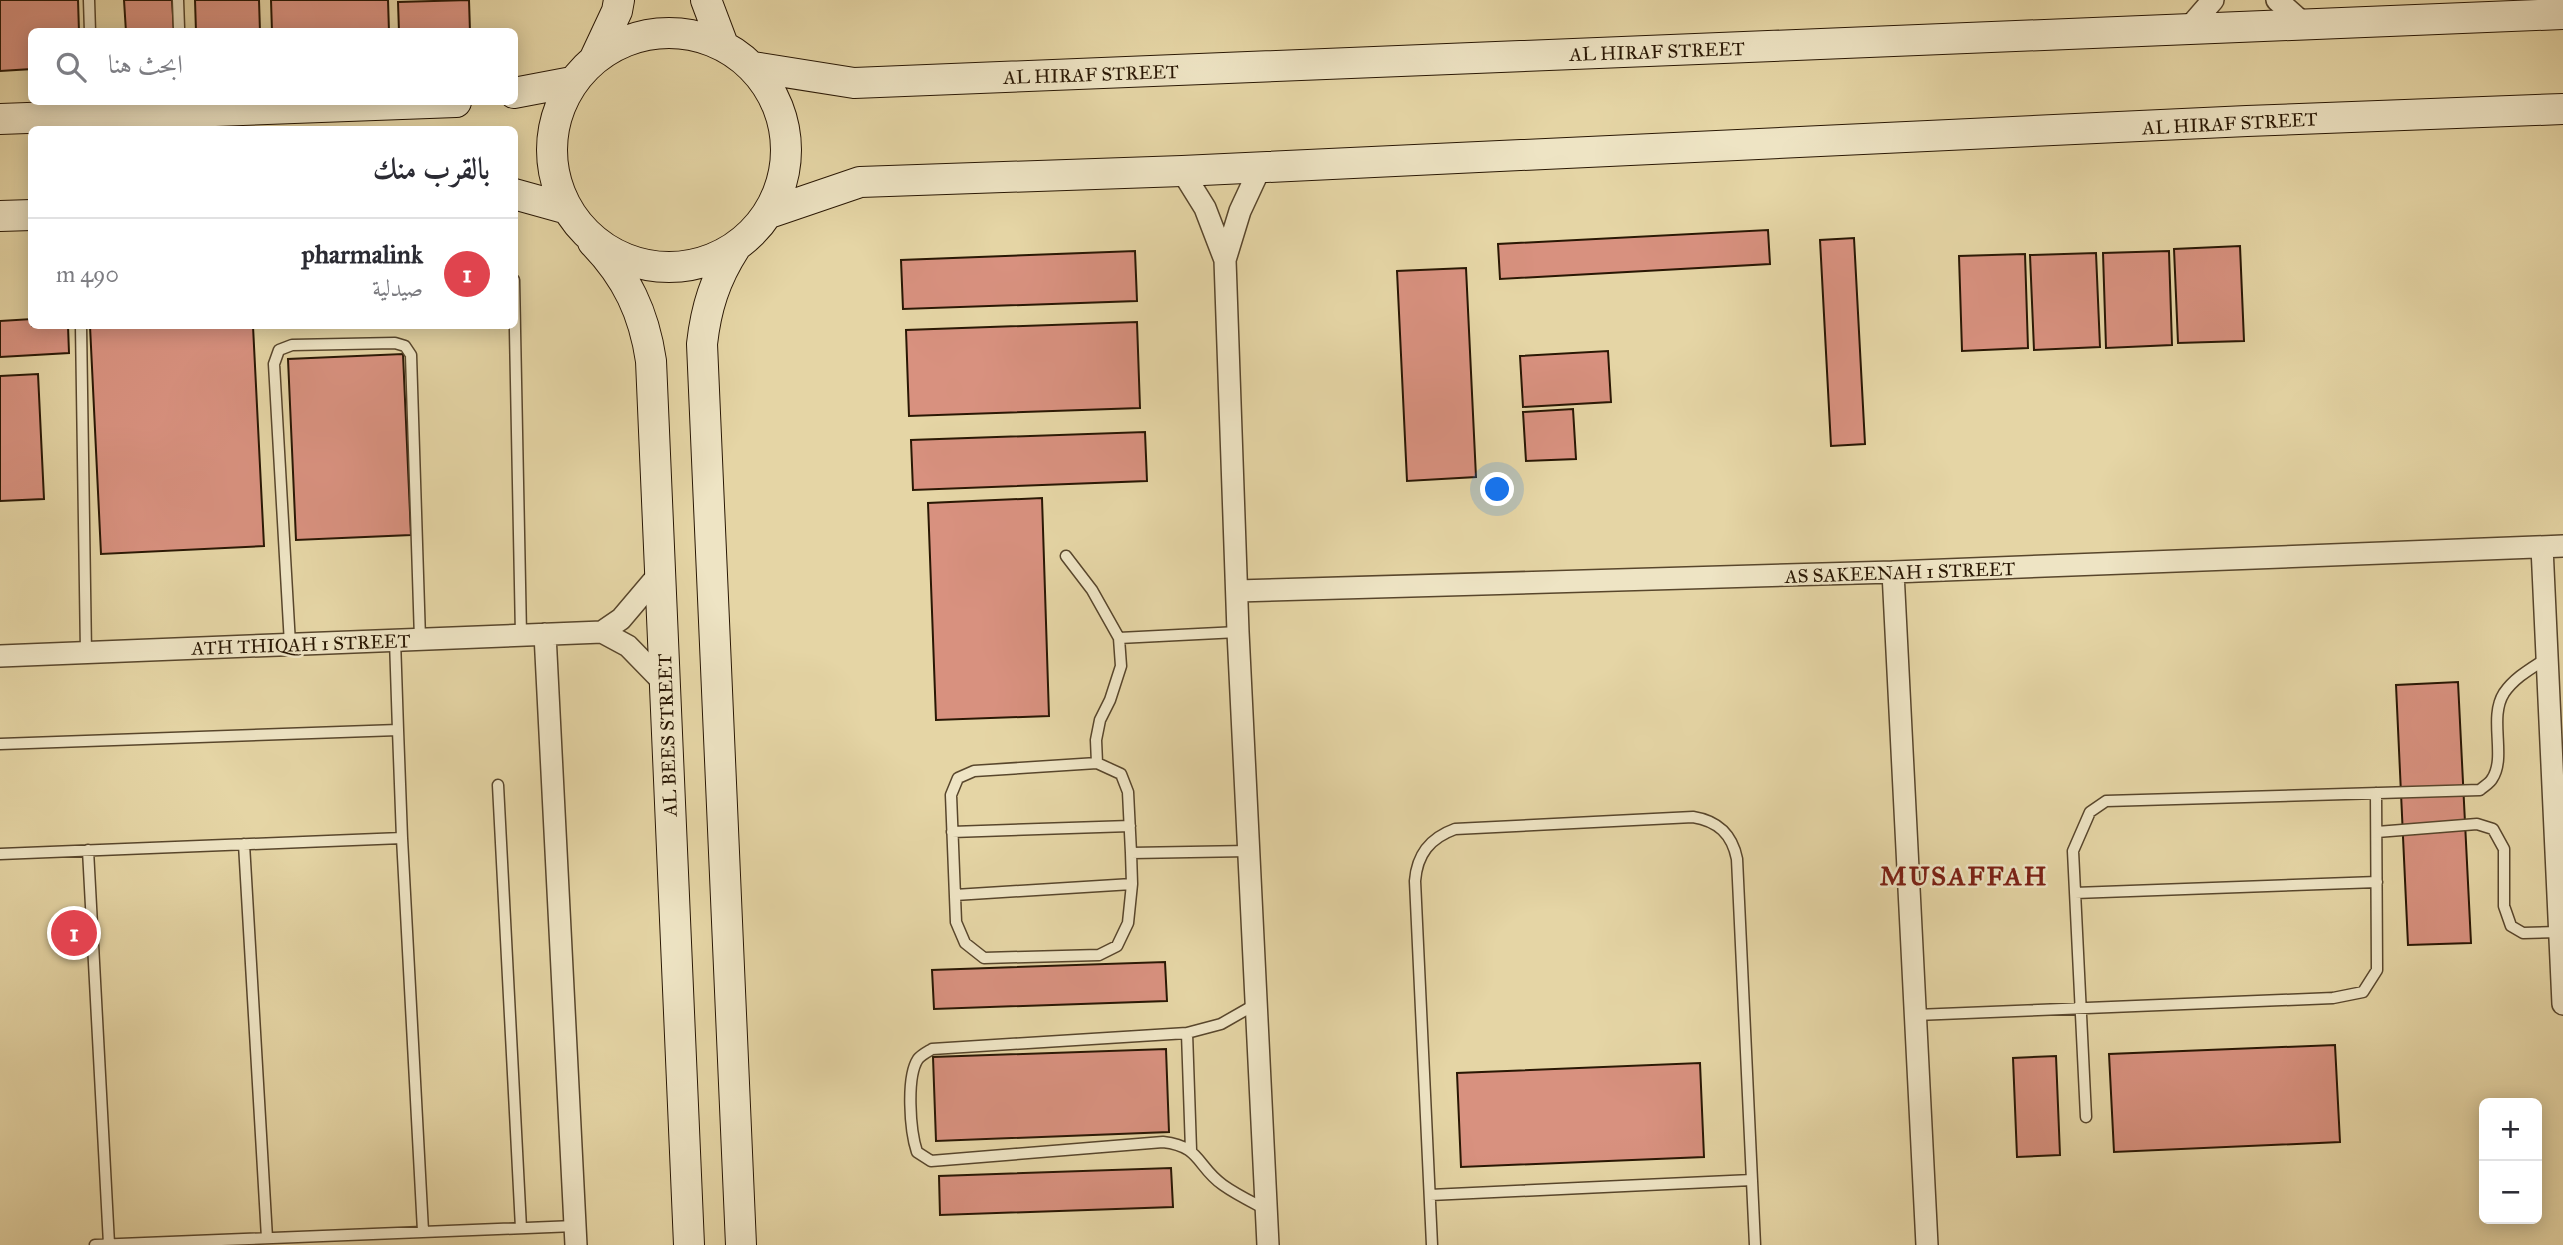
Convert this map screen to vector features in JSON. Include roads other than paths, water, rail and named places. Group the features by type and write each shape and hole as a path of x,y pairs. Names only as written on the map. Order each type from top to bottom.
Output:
{"street":[{"path":"595,58 617,11 619,0"},
{"path":"706,0 723,46"},
{"path":"2187,30 2213,0"},
{"path":"2277,0 2304,24"},
{"name":"AL HIRAF STREET","path":"752,67 853,83 2563,13"},
{"path":"657,33 691,34 723,46 752,67 776,99 787,137 785,177 769,213 754,233 735,248 701,264 663,268 626,261 593,242 578,226 568,209 554,178 550,145 557,112 572,82 595,58 624,41 657,33"},
{"path":"518,92 572,82"},
{"path":"0,119 376,105"},
{"name":"AL HIRAF STREET","path":"769,213 860,181 1260,168 2563,109"},
{"path":"1225,260 1240,211 1260,168"},
{"path":"1182,171 1205,208 1225,260 1238,632 1268,1245"},
{"path":"518,195 568,209"},
{"path":"0,216 28,215"},
{"name":"AL BEES STREET","path":"593,242 616,267 634,296 648,339 689,1245"},
{"path":"735,248 708,303 702,344 741,1245"},
{"path":"2552,546 2547,658 2558,787 2559,932 2563,1004"},
{"name":"AS SAKEENAH 1 STREET","path":"1237,592 1893,572 2552,546"},
{"path":"1893,572 1927,1245"},
{"path":"660,573 621,619 602,632 628,646 664,684"},
{"name":"ATH THIQAH 1 STREET","path":"0,656 602,632"},
{"path":"545,634 576,1235"}],"lane":[{"path":"89,0 90,28"},
{"path":"178,0 179,28"},
{"path":"81,329 86,653"},
{"path":"515,329 521,635"},
{"path":"290,644 274,364 279,350 292,345 395,343 405,346 411,355 420,639"},
{"path":"1066,555 1092,590 1119,638 1121,666 1100,720 1096,740 1097,763"},
{"path":"1119,638 1238,632"},
{"path":"395,640 402,838 423,1231"},
{"path":"2086,1116 2073,851 2090,812 2106,801 2480,790 2493,779 2497,763 2496,726 2502,695 2516,679 2547,658"},
{"path":"0,744 398,730"},
{"path":"1097,763 1121,774 1128,792 1130,826 1132,884 1128,923 1118,946 1098,955 984,958 965,943 956,922 952,832 951,795 958,778 974,771 1097,763"},
{"path":"498,785 521,1228"},
{"path":"1916,1015 2333,998 2363,992 2377,970 2376,793"},
{"path":"1432,1245 1415,881 1416,869 1425,847 1434,839 1455,829 1680,817 1704,818 1715,823 1731,838 1735,848 1755,1245"},
{"path":"2376,832 2477,824 2493,829 2504,849 2504,906 2511,926 2523,933 2559,932"},
{"path":"952,832 1130,826"},
{"path":"0,854 402,838"},
{"path":"244,844 267,1238"},
{"path":"88,850 109,1244"},
{"path":"1131,853 1249,851"},
{"path":"2075,893 2377,882"},
{"path":"955,895 1132,884"},
{"path":"1256,1004 1221,1024 1187,1033 932,1049 919,1057 912,1074 912,1136 917,1153 931,1161 1174,1143 1191,1150 1222,1185 1267,1210"},
{"path":"1187,1033 1191,1150"},
{"path":"1430,1195 1752,1180"},
{"path":"95,1245 521,1228 576,1235"}],"place":[{"name":"pharmalink","path":"74,933"}],"district":[{"name":"MUSAFFAH","path":"1964,876"}]}
